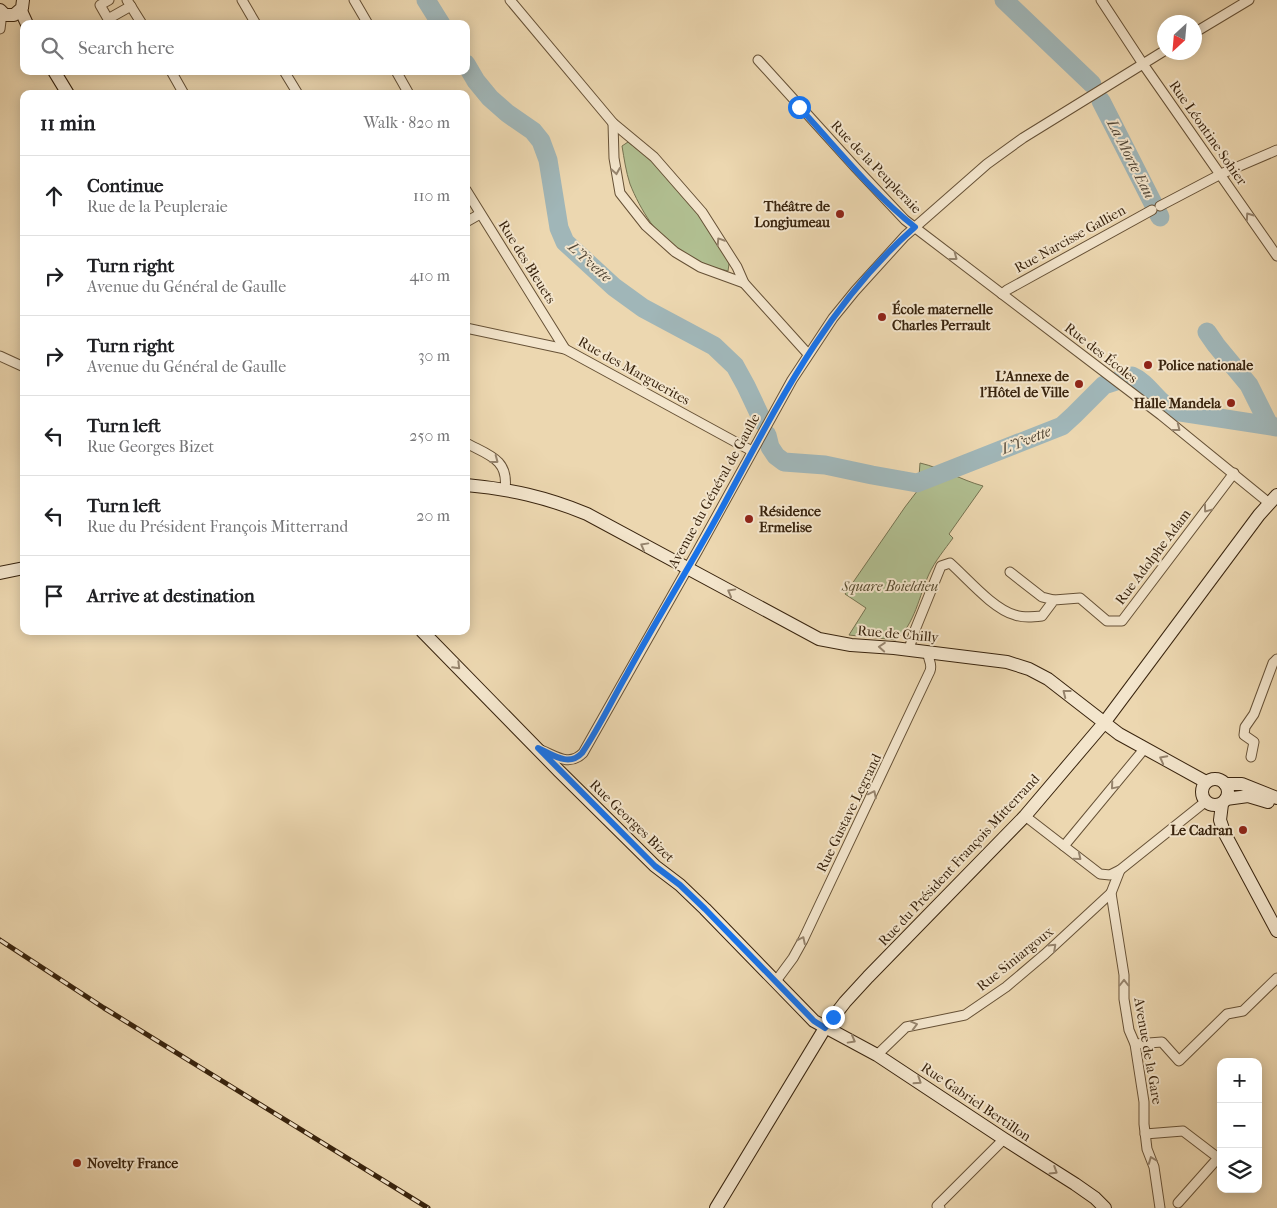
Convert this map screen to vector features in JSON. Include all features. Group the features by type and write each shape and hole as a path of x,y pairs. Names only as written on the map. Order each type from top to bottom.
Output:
{"main road":[{"path":"1,11 10,16 14,15 22,6"},
{"path":"22,6 26,20"},
{"path":"56,75 66,90"},
{"name":"Rue de Chilly","path":"470,485 505,489 546,498 587,514 819,639 851,645 1007,662 1029,669 1048,679 1119,734 1206,782"},
{"name":"Rue du Président François Mitterrand","path":"716,1208 825,1028 845,1002 1025,816 1104,723 1196,598 1273,499"},
{"path":"0,564 20,561"},
{"path":"0,573 20,569"},
{"name":"Rue Georges Bizet","path":"426,635 655,866 680,885 814,1021 825,1028"},
{"path":"1277,798 1242,784 1225,784 1216,779 1206,782 1203,785 1201,794 1215,803 1248,796 1277,806"},
{"path":"1225,784 1228,791 1208,812 1224,832 1277,931"},
{"name":"Rue Gabriel Bertillon","path":"825,1028 836,1032 877,1055 1075,1184 1095,1198 1105,1208"}],"street":[{"path":"109,0 100,5 108,19 129,3 139,20"},
{"path":"242,0 254,20"},
{"path":"354,0 366,20"},
{"path":"510,0 613,123 654,157 702,212 737,267 744,283 808,354"},
{"name":"Rue Léontine Sohier","path":"1101,0 1143,64 1277,256"},
{"path":"1202,28 1249,0"},
{"path":"0,29 1,11"},
{"name":"Avenue du Général de Gaulle","path":"538,748 563,760 571,761 578,758 582,753 808,354 855,291 905,236 968,179 1004,151 1157,55"},
{"name":"Rue de la Peupleraie","path":"758,60 872,186 915,227"},
{"path":"172,75 182,90"},
{"path":"286,75 296,90"},
{"path":"398,75 407,90"},
{"path":"613,123 614,158 620,193 646,226 675,252 700,267 744,283"},
{"name":"Rue Narcisse Gallien","path":"1002,294 1156,208 1221,174 1277,150"},
{"name":"Rue des Bleuets","path":"470,197 565,349"},
{"path":"470,220 480,214"},
{"name":"Rue des Écoles","path":"915,227 1234,474 1273,499"},
{"name":"Rue des Marguerites","path":"470,329 565,349 752,451"},
{"path":"0,356 20,365"},
{"path":"470,444 501,464 507,477 505,489"},
{"name":"Rue Adolphe Adam","path":"1054,600 1080,598 1107,621 1122,621 1234,474"},
{"path":"909,650 914,630 941,566 950,564 1002,610 1026,617 1042,616 1054,600 1042,597 1010,572"},
{"name":"Rue Gustave Legrand","path":"776,981 794,958 803,940 930,671 932,666 927,656 928,652"},
{"path":"1251,757 1254,742 1244,735 1244,730 1254,714 1273,663 1277,659"},
{"path":"1064,846 1145,748"},
{"path":"1025,816 1100,874 1110,875 1120,870 1215,803"},
{"path":"1111,893 1120,870"},
{"name":"Avenue de la Gare","path":"1111,893 1124,975 1124,999 1129,1030 1135,1044 1144,1102 1147,1149 1154,1167 1160,1208"},
{"name":"Rue Siniargoux","path":"877,1055 906,1027 965,1015 1006,987 1111,893"},
{"path":"1135,1044 1162,1042 1179,1061 1227,1014 1243,1011 1277,978"},
{"path":"1146,1134 1183,1131 1217,1157"},
{"path":"940,1208 937,1206 1004,1139"},
{"path":"1178,1203 1217,1162"}],"green space":[{"path":"628,142 646,156 700,211 727,257 728,271 687,257 673,248 651,223 630,184 626,170 622,146"},
{"name":"Square Boieldieu","path":"920,463 983,486 949,534 953,538 931,569 912,618 896,640 849,635 866,608 845,594 918,490"}],"waterway":[{"name":"L'Yvette","path":"426,0 438,20"},
{"name":"La Morte Eau","path":"1004,0 1092,84"},
{"name":"L'Yvette","path":"470,71 490,98 507,113 533,131 541,141 548,160 559,228 565,242 614,287 643,308 714,346 735,366 763,422"},
{"name":"La Morte Eau","path":"1101,101 1160,217"},
{"name":"La Morte Eau","path":"1207,332 1249,385 1269,425"},
{"name":"L'Yvette","path":"767,435 770,447 776,456 784,462 825,465 917,483 1062,426 1104,385 1132,376 1143,383 1174,411 1277,427"}],"railway":[{"path":"0,940 104,1008 428,1208"}],"place":[{"name":"Théâtre de Longjumeau","path":"840,214"},
{"name":"École maternelle Charles Perrault","path":"882,317"},
{"name":"Police nationale","path":"1148,365"},
{"name":"L'Annexe de l'Hôtel de Ville","path":"1079,384"},
{"name":"Halle Mandela","path":"1231,403"},
{"name":"Résidence Ermelise","path":"749,519"},
{"name":"Le Cadran","path":"1243,830"},
{"name":"Novelty France","path":"77,1163"}],"route":[{"path":"799,107 872,186 915,227 855,291 833,318 800,366 774,410 693,560 680,579 585,749 578,758 571,761 563,760 538,748 655,866 680,885 705,909 814,1021 825,1028 833,1017"}]}
